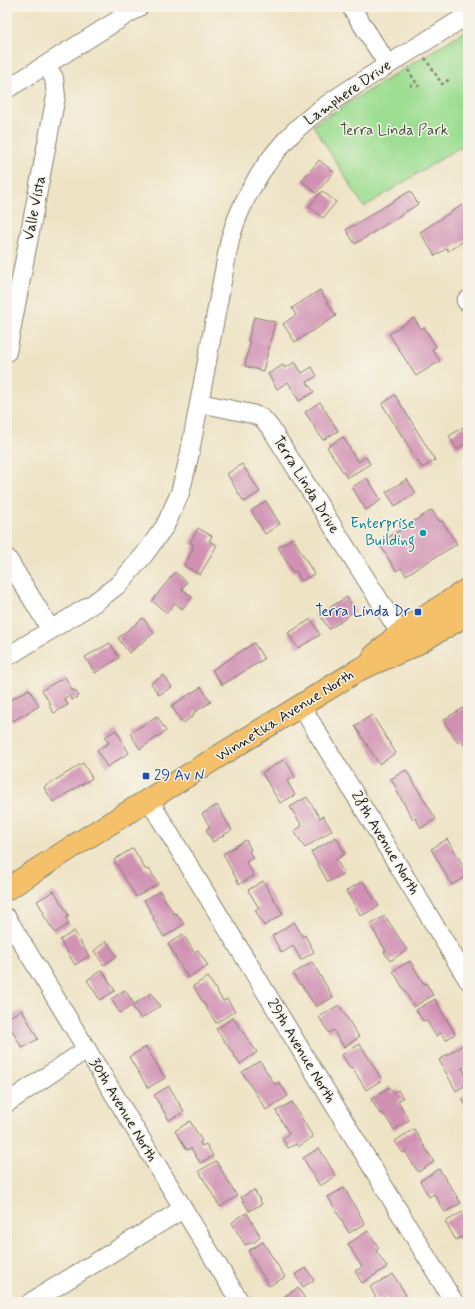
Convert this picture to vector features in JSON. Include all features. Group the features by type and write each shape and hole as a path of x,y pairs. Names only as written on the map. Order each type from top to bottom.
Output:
{"main road":[{"name":"Winnetka Avenue North","path":"7,889 80,842 405,641 468,589"},
{"name":"Winnetka Avenue North","path":"405,641 468,614"}],"street":[{"path":"7,89 139,7"},
{"path":"351,7 394,61"},
{"name":"Lamphere Drive","path":"7,657 94,603 119,584 144,555 165,526 180,492 189,457 230,238 247,195 265,166 286,140 320,109 468,15"},
{"name":"Valle Vista","path":"7,352 56,96 54,78 46,65"},
{"name":"Terra Linda Drive","path":"200,404 252,414 262,418 270,427 405,641"},
{"path":"7,558 51,630"},
{"name":"28th Avenue North","path":"301,706 468,980"},
{"name":"29th Avenue North","path":"149,800 454,1302"},
{"name":"30th Avenue North","path":"7,918 240,1302"},
{"path":"7,1103 87,1049"},
{"path":"31,1302 183,1209"}],"path":[{"path":"423,56 442,84 450,79"},
{"path":"394,61 416,82 419,87"},
{"path":"410,86 416,82"}],"green space":[{"name":"Terra Linda Park","path":"468,29 468,159 460,147 364,207 313,125"}],"building":[{"path":"319,160 334,172 316,193 302,181"},
{"path":"322,191 336,202 323,218 309,206"},
{"path":"410,191 418,204 355,244 346,230"},
{"path":"462,205 468,214 467,239 448,251 447,248 435,256 420,232"},
{"path":"320,290 336,316 295,342 283,324 296,315 292,308"},
{"path":"254,317 275,322 263,371 245,366 250,342 248,341"},
{"path":"414,318 421,329 424,327 436,347 432,349 440,361 416,376 389,334"},
{"path":"295,362 302,373 312,367 317,376 307,382 314,392 299,401 288,382 277,389 268,374 283,365 285,368"},
{"path":"395,395 435,460 422,468 382,404"},
{"path":"320,402 338,431 323,440 305,412"},
{"path":"468,424 468,442 457,449 449,436"},
{"path":"343,437 358,462 366,457 370,464 347,478 327,447"},
{"path":"242,464 260,492 244,502 227,474"},
{"path":"367,478 381,500 366,510 352,487"},
{"path":"407,479 416,493 395,506 386,492"},
{"path":"266,501 280,524 265,534 251,511"},
{"name":"Enterprise Building","path":"432,510 440,522 442,521 457,544 406,575 401,568 396,571 379,543"},
{"path":"198,528 212,536 209,541 217,545 200,575 184,566 193,549 192,548 194,545 190,543"},
{"path":"293,538 314,574 301,581 296,571 293,573 278,547"},
{"path":"175,572 187,582 182,589 192,597 182,609 175,603 167,613 152,601"},
{"path":"347,597 355,611 329,629 319,614"},
{"path":"143,618 154,633 129,653 118,638"},
{"path":"311,619 320,635 298,648 288,633"},
{"path":"110,643 119,658 95,673 85,657"},
{"path":"254,643 264,659 222,685 212,670"},
{"path":"164,675 172,687 159,695 151,683"},
{"path":"65,677 73,691 75,690 79,696 72,700 69,696 64,698 68,705 54,713 42,690"},
{"path":"201,687 211,702 193,713 195,715 183,723 171,706"},
{"path":"29,689 39,706 13,721 7,712 7,702"},
{"path":"468,705 468,751 461,740 458,743 443,720"},
{"path":"372,715 396,753 379,764 355,726"},
{"path":"157,716 166,731 140,749 130,733"},
{"path":"116,730 129,753 107,767 97,750 109,743 105,737"},
{"path":"285,759 295,777 287,781 295,795 280,803 262,773"},
{"path":"83,763 92,778 53,802 44,787"},
{"path":"406,770 436,819 421,828 415,818 413,819 391,779"},
{"path":"307,797 320,818 323,816 332,830 305,848 294,831 302,826 290,807"},
{"path":"217,805 232,830 213,842 206,830 210,827 202,814"},
{"path":"336,837 345,854 336,859 344,873 328,882 311,852"},
{"path":"447,839 468,873 468,875 452,885 431,849"},
{"path":"246,840 253,858 246,862 254,876 239,884 223,854"},
{"path":"133,848 145,869 150,870 158,884 136,897 114,860"},
{"path":"263,881 283,914 264,926 255,910 259,908 248,890"},
{"path":"363,881 379,906 361,916 346,891"},
{"path":"54,891 69,916 66,918 69,924 55,933 37,901"},
{"path":"160,891 174,914 176,913 184,924 164,937 144,900"},
{"path":"385,916 407,950 390,961 384,952 386,951 370,925"},
{"path":"294,922 303,937 305,935 314,952 301,960 293,946 282,953 272,936"},
{"path":"74,931 89,956 75,965 60,940"},
{"path":"183,934 194,952 198,950 208,966 188,978 168,944"},
{"path":"106,941 117,956 104,965 94,951"},
{"path":"410,961 424,984 426,983 433,995 414,1007 393,971"},
{"path":"312,962 333,997 316,1007 293,974"},
{"path":"102,970 115,991 100,1000 87,980"},
{"path":"208,977 223,1001 227,999 235,1011 216,1023 193,986"},
{"path":"125,990 134,1004 120,1013 111,999"},
{"path":"151,993 160,1006 141,1019 132,1006"},
{"path":"435,999 455,1034 446,1040 441,1033 436,1036 426,1020 423,1021 416,1010"},
{"path":"339,1005 359,1037 344,1047 333,1030 329,1033 319,1017"},
{"path":"22,1010 38,1039 22,1048 7,1021 7,1018"},
{"path":"233,1018 257,1052 240,1064 216,1029"},
{"path":"360,1044 382,1080 366,1090 352,1067 350,1068 342,1055"},
{"path":"463,1045 468,1053 468,1065 462,1068 468,1078 468,1084 456,1091 439,1060"},
{"path":"146,1047 165,1078 148,1088 129,1057"},
{"path":"260,1061 275,1085 279,1082 288,1096 266,1110 242,1072"},
{"path":"169,1086 184,1112 169,1120 154,1095"},
{"path":"389,1087 393,1093 398,1090 403,1098 398,1101 409,1120 394,1130 383,1113 380,1114 371,1099"},
{"path":"468,1095 468,1109 462,1099"},
{"path":"292,1102 313,1137 298,1147 296,1144 288,1148 282,1138 289,1134 276,1111"},
{"path":"190,1121 202,1141 200,1142 202,1146 206,1144 213,1156 200,1163 191,1148 187,1150 175,1131"},
{"path":"414,1129 434,1162 418,1172 405,1151 403,1153 395,1141"},
{"path":"319,1148 336,1176 320,1186 303,1158"},
{"path":"216,1161 237,1196 220,1207 199,1171"},
{"path":"439,1169 461,1203 445,1212 434,1194 429,1197 420,1181"},
{"path":"344,1188 365,1224 349,1233 328,1197"},
{"path":"254,1190 262,1204 249,1211 241,1197"},
{"path":"466,1210 468,1213 468,1249 461,1237 456,1240 445,1222"},
{"path":"247,1213 260,1236 255,1242 245,1245 232,1223 238,1217"},
{"path":"368,1231 379,1248 376,1251 387,1267 362,1283 355,1271 362,1267 348,1244"},
{"path":"263,1242 285,1277 269,1286 248,1251"},
{"path":"306,1268 314,1280 303,1287 295,1275"},
{"path":"393,1274 406,1295 405,1296 408,1302 389,1302 385,1296 378,1301 370,1287"},
{"path":"298,1288 307,1302 285,1302 282,1298"}],"place":[{"name":"Enterprise Building","path":"423,533"},
{"name":"Terra Linda Dr","path":"418,612"},
{"name":"29 Av N","path":"146,776"}]}
